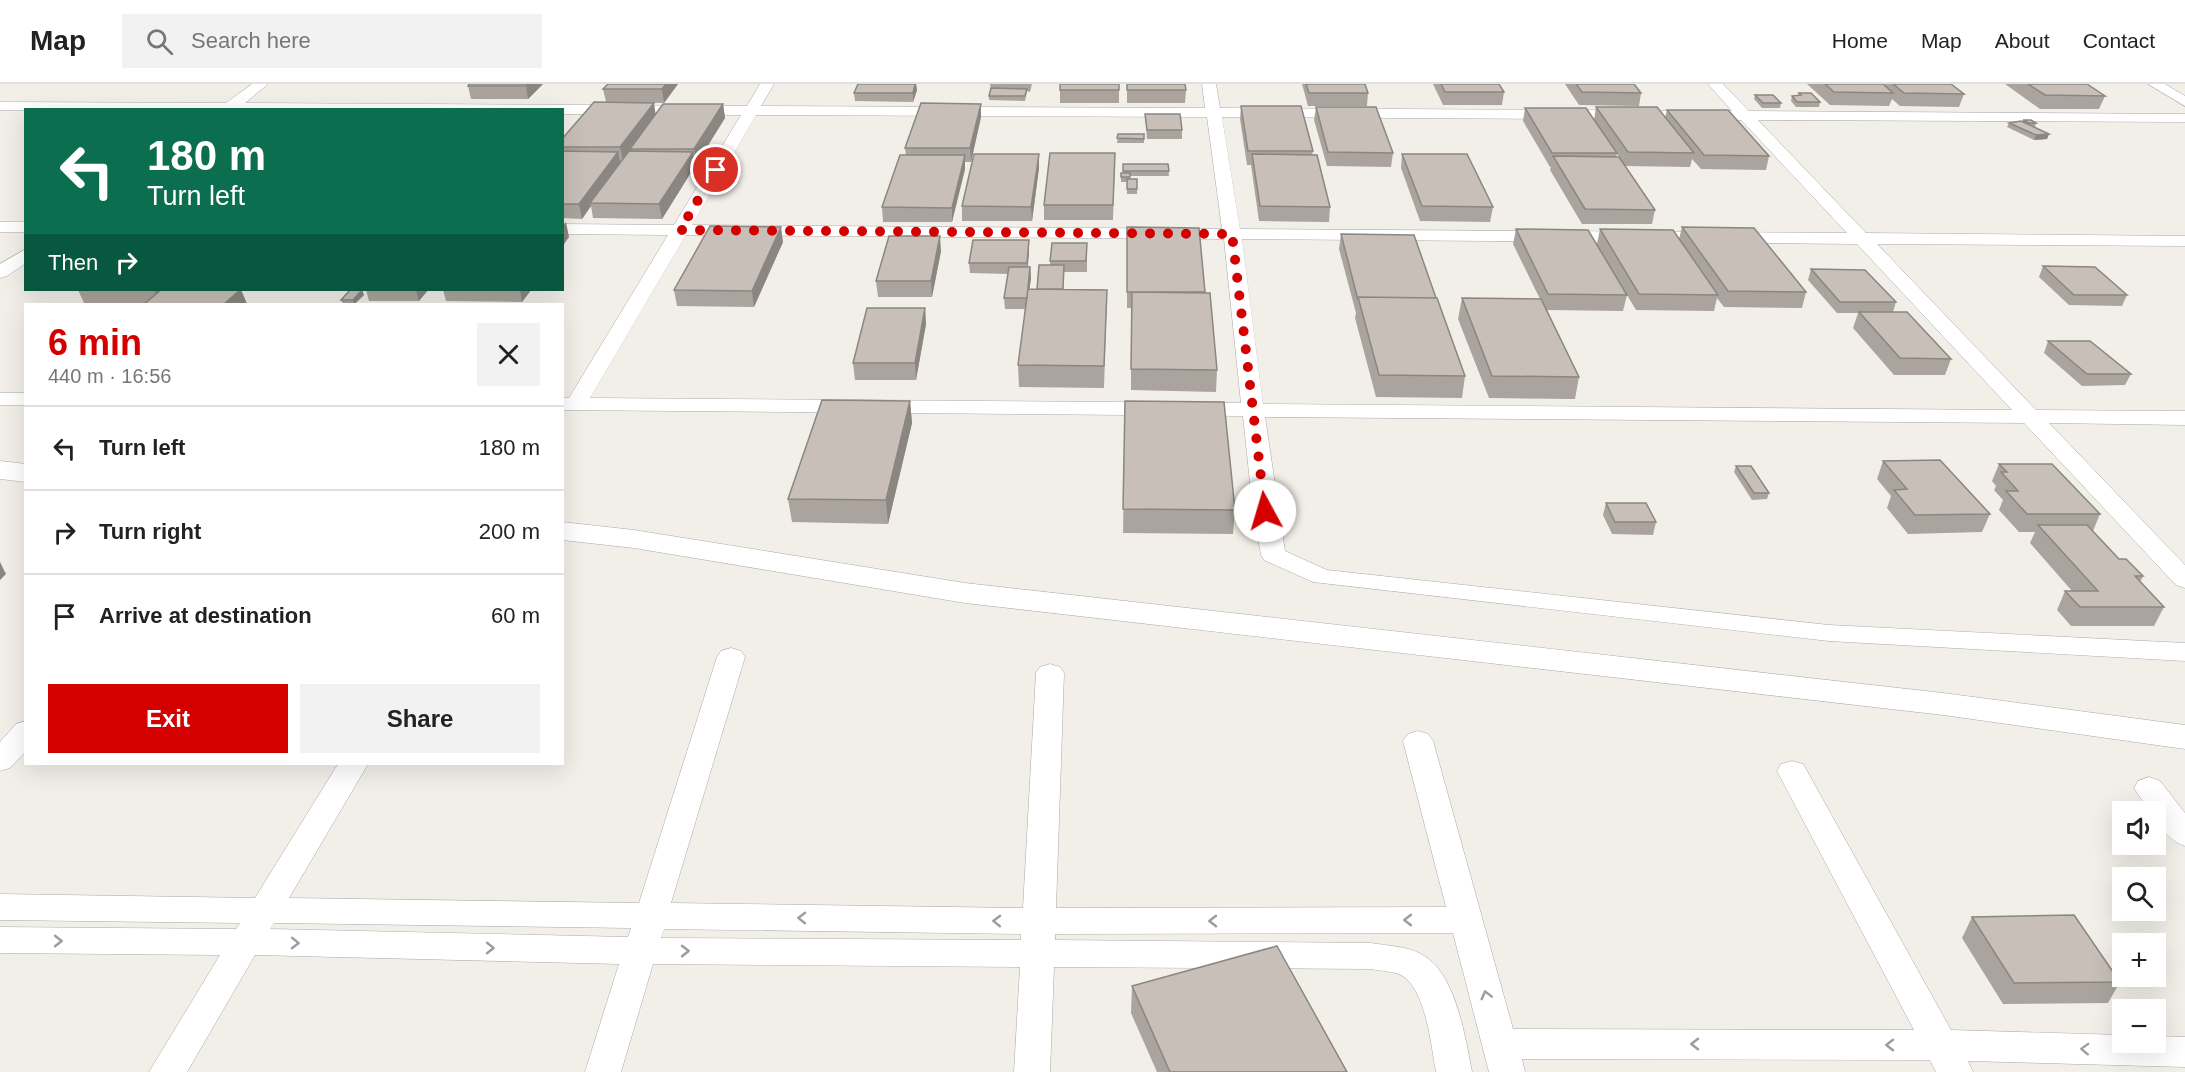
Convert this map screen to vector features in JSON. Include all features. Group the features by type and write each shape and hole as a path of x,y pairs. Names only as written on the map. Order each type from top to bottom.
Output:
{"street":[{"path":"0,106 228,108 261,84"},
{"path":"569,404 680,230 767,84"},
{"path":"1209,84 1232,234 1265,511 1273,555 1322,577 1828,633 2185,652"},
{"path":"1715,84 2185,580"},
{"path":"2156,84 2185,102"},
{"path":"564,109 2185,118"},
{"path":"0,227 24,227"},
{"path":"564,230 2185,241"},
{"path":"0,272 24,255"},
{"path":"0,399 24,399"},
{"path":"569,404 2185,418"},
{"path":"0,470 24,473"},
{"path":"564,531 634,539 965,592 1943,704 2185,737"},
{"path":"603,1072 731,657"},
{"path":"1032,1072 1050,673"},
{"path":"0,761 24,733"},
{"path":"1418,741 1503,1058 1949,1058 2185,1052"},
{"path":"167,1072 352,765"},
{"path":"1792,771 1949,1058"},
{"path":"2149,788 2185,836"},
{"path":"0,908 651,916 1371,956 1410,964 1433,986 1444,1022 1454,1072"},
{"path":"0,940 245,942 641,951 1039,938 1467,920"}],"building":[{"path":"469,84 527,84 526,86 468,86"},
{"path":"608,84 666,84 662,89 603,89"},
{"path":"858,84 915,84 913,93 854,93"},
{"path":"1060,84 1119,84 1119,90 1060,90"},
{"path":"1127,84 1185,84 1186,90 1127,90"},
{"path":"1306,84 1365,84 1368,93 1309,93"},
{"path":"1441,84 1499,84 1504,92 1445,92"},
{"path":"1576,84 1634,84 1641,93 1582,92"},
{"path":"1825,84 1883,84 1893,93 1834,92"},
{"path":"1893,84 1951,84 1964,94 1904,93"},
{"path":"2028,84 2087,84 2105,96 2045,95"},
{"path":"991,88 1027,89 1025,96 989,96"},
{"path":"1799,93 1811,93 1820,102 1797,102 1792,96 1801,95"},
{"path":"1755,95 1773,95 1781,103 1763,103"},
{"path":"594,102 654,103 620,147 564,147 564,137"},
{"path":"921,103 981,104 970,148 905,148"},
{"path":"663,104 723,104 694,149 630,149"},
{"path":"1241,106 1301,106 1313,151 1248,151"},
{"path":"1316,107 1376,107 1393,153 1328,152"},
{"path":"1596,107 1657,107 1694,153 1628,152"},
{"path":"1525,108 1586,108 1617,153 1552,153"},
{"path":"1667,110 1728,110 1769,156 1704,155"},
{"path":"1145,114 1180,114 1182,130 1147,130"},
{"path":"2021,121 2049,134 2036,135 2009,123"},
{"path":"1118,134 1144,134 1144,139 1117,138"},
{"path":"564,151 618,152 579,204 564,204"},
{"path":"629,151 693,152 659,204 590,203"},
{"path":"1050,153 1115,153 1113,205 1044,205"},
{"path":"974,154 1039,154 1031,207 962,206"},
{"path":"1252,154 1317,155 1330,207 1260,206"},
{"path":"1402,154 1467,154 1493,207 1422,206"},
{"path":"900,155 965,155 952,208 882,207"},
{"path":"1553,156 1619,157 1655,210 1585,209"},
{"path":"1123,164 1168,164 1169,171 1123,171"},
{"path":"1121,173 1130,173 1130,177 1121,177"},
{"path":"1127,179 1137,179 1137,189 1127,189"},
{"path":"710,226 781,227 752,291 674,290"},
{"path":"1127,227 1199,228 1205,292 1127,292"},
{"path":"1682,227 1754,228 1806,292 1728,291"},
{"path":"1516,229 1588,230 1627,295 1548,294"},
{"path":"1600,229 1673,230 1718,295 1639,294"},
{"path":"1341,234 1414,235 1436,298 1358,297 1358,300"},
{"path":"889,236 940,236 931,281 876,281"},
{"path":"973,240 1029,240 1027,263 969,263"},
{"path":"1052,243 1087,243 1086,261 1050,261"},
{"path":"1039,265 1064,265 1063,289 1037,289"},
{"path":"2043,266 2095,267 2127,295 2074,295"},
{"path":"1009,267 1030,267 1027,298 1004,298"},
{"path":"1811,269 1865,270 1896,302 1840,302"},
{"path":"1028,289 1107,290 1104,366 1018,365"},
{"path":"160,291 239,291 225,303 145,303"},
{"path":"349,291 361,291 353,300 341,300"},
{"path":"1132,292 1210,293 1217,370 1131,369"},
{"path":"1358,297 1437,298 1465,376 1379,375"},
{"path":"1462,298 1541,299 1579,377 1492,376"},
{"path":"867,308 925,308 915,363 853,363"},
{"path":"1859,312 1907,312 1951,359 1900,358"},
{"path":"2048,341 2090,341 2131,374 2087,374"},
{"path":"822,400 910,401 886,500 788,499"},
{"path":"1125,401 1224,402 1235,510 1123,509"},
{"path":"1940,460 1990,514 1915,515 1894,490 1907,489 1883,461"},
{"path":"1999,464 2052,464 2100,514 2027,514 2006,491 2018,491 2001,472 2007,472"},
{"path":"1736,466 1751,466 1769,493 1754,493"},
{"path":"1606,503 1646,503 1656,522 1615,522"},
{"path":"2038,525 2087,525 2119,559 2126,559 2143,576 2135,576 2164,607 2080,607 2065,591 2098,591"},
{"path":"2074,915 2112,970 2112,982 2014,983 1972,917"},
{"path":"1277,946 1347,1072 1170,1072 1132,986"}],"route":[{"path":"716,170 680,230 1232,234 1265,511"}]}
